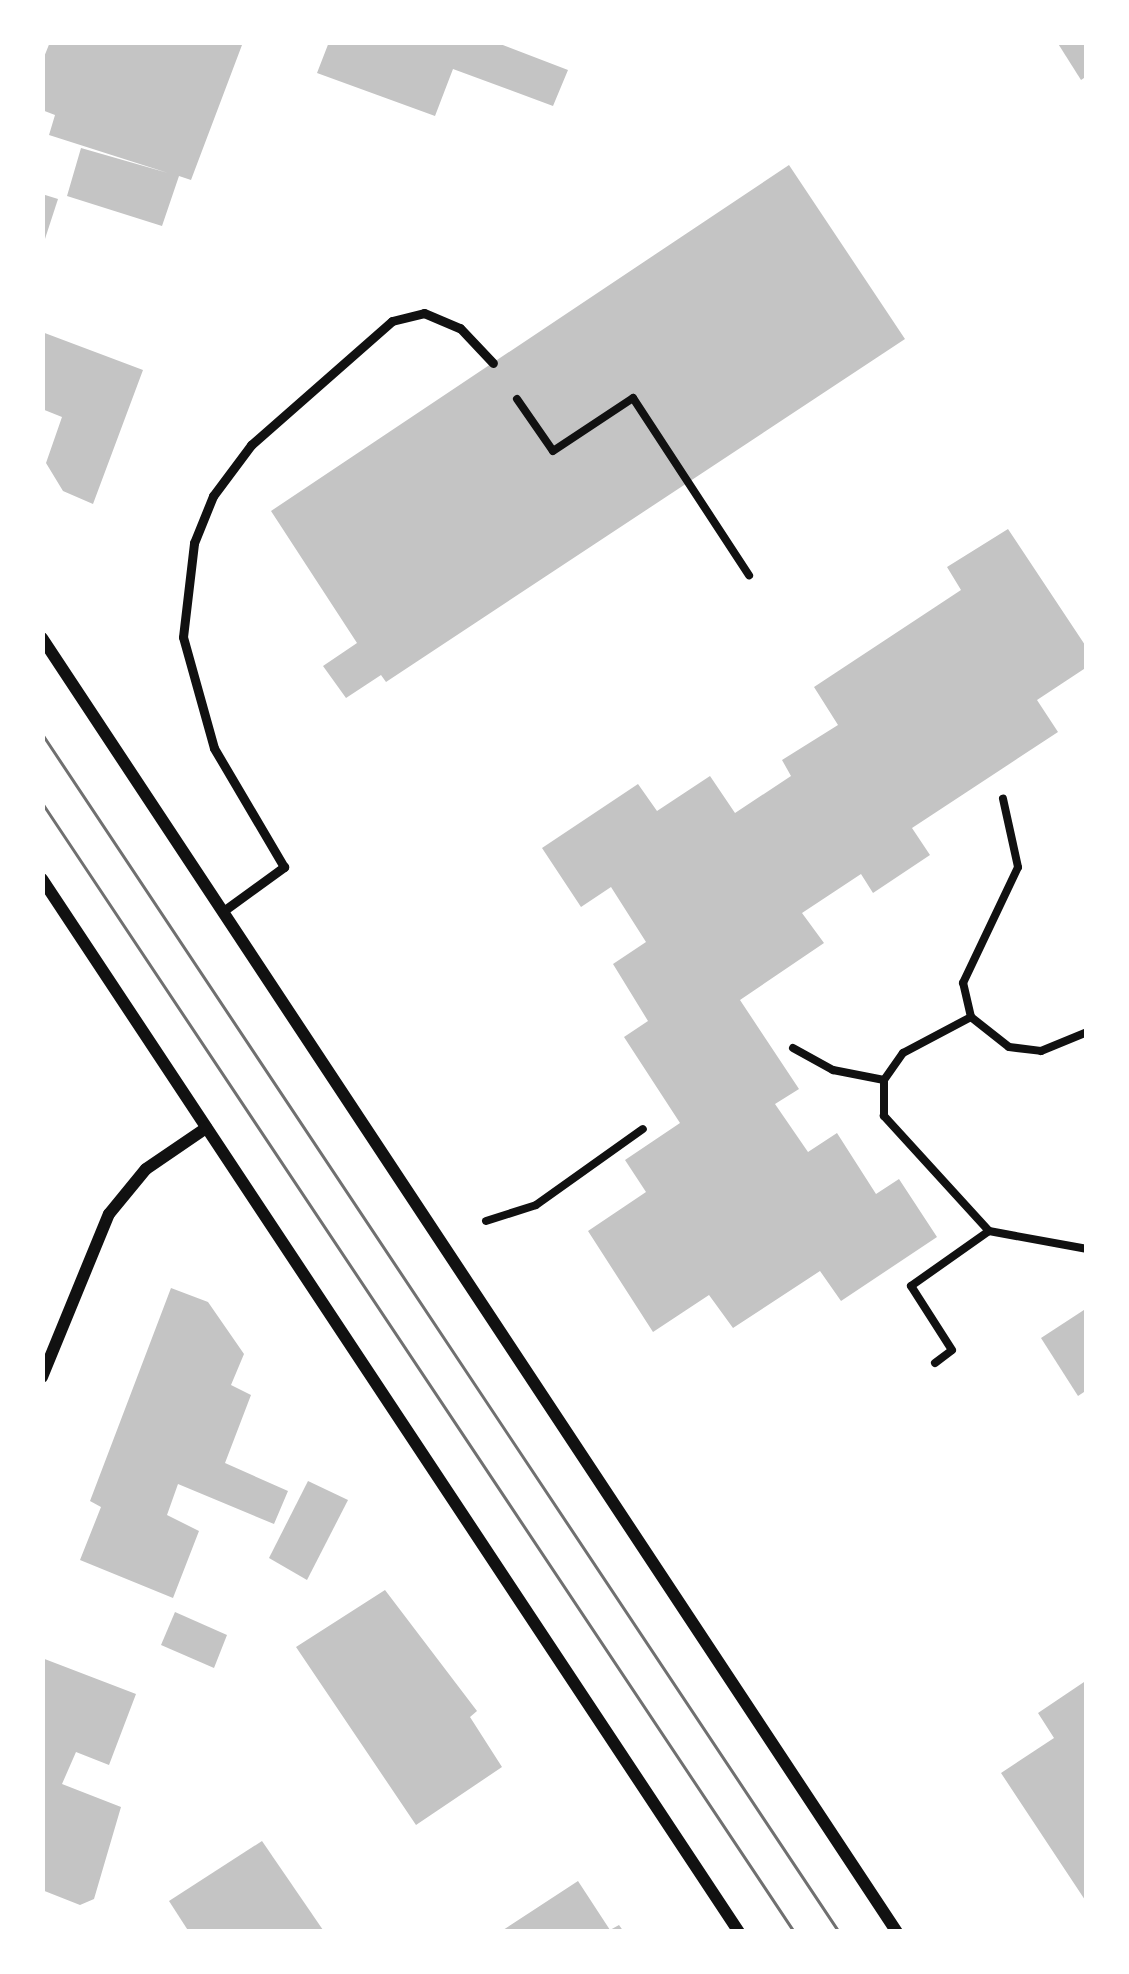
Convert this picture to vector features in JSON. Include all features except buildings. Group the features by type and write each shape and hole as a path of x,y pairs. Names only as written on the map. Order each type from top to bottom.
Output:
{"street":[{"path":"42,638 897,1932"},
{"path":"42,880 739,1932"},
{"path":"42,1377 109,1214 146,1169 206,1128"}],"lane":[{"path":"222,912 284,867 214,748 183,638 194,543 213,496 250,445 392,321 424,313 460,328 493,363"}],"path":[{"path":"493,363 553,451 633,398 749,575"},
{"path":"1004,799 1018,867 964,983 971,1016 1010,1047 1041,1051 1087,1032"},
{"path":"971,1016 903,1053 884,1080 884,1116 989,1231 1087,1249"},
{"path":"793,1048 833,1070 884,1080"},
{"path":"473,1225 536,1205 643,1129"},
{"path":"935,1363 952,1350 910,1286 989,1231"}],"tram line":[{"path":"42,734 839,1932"},
{"path":"42,803 794,1932"}]}
